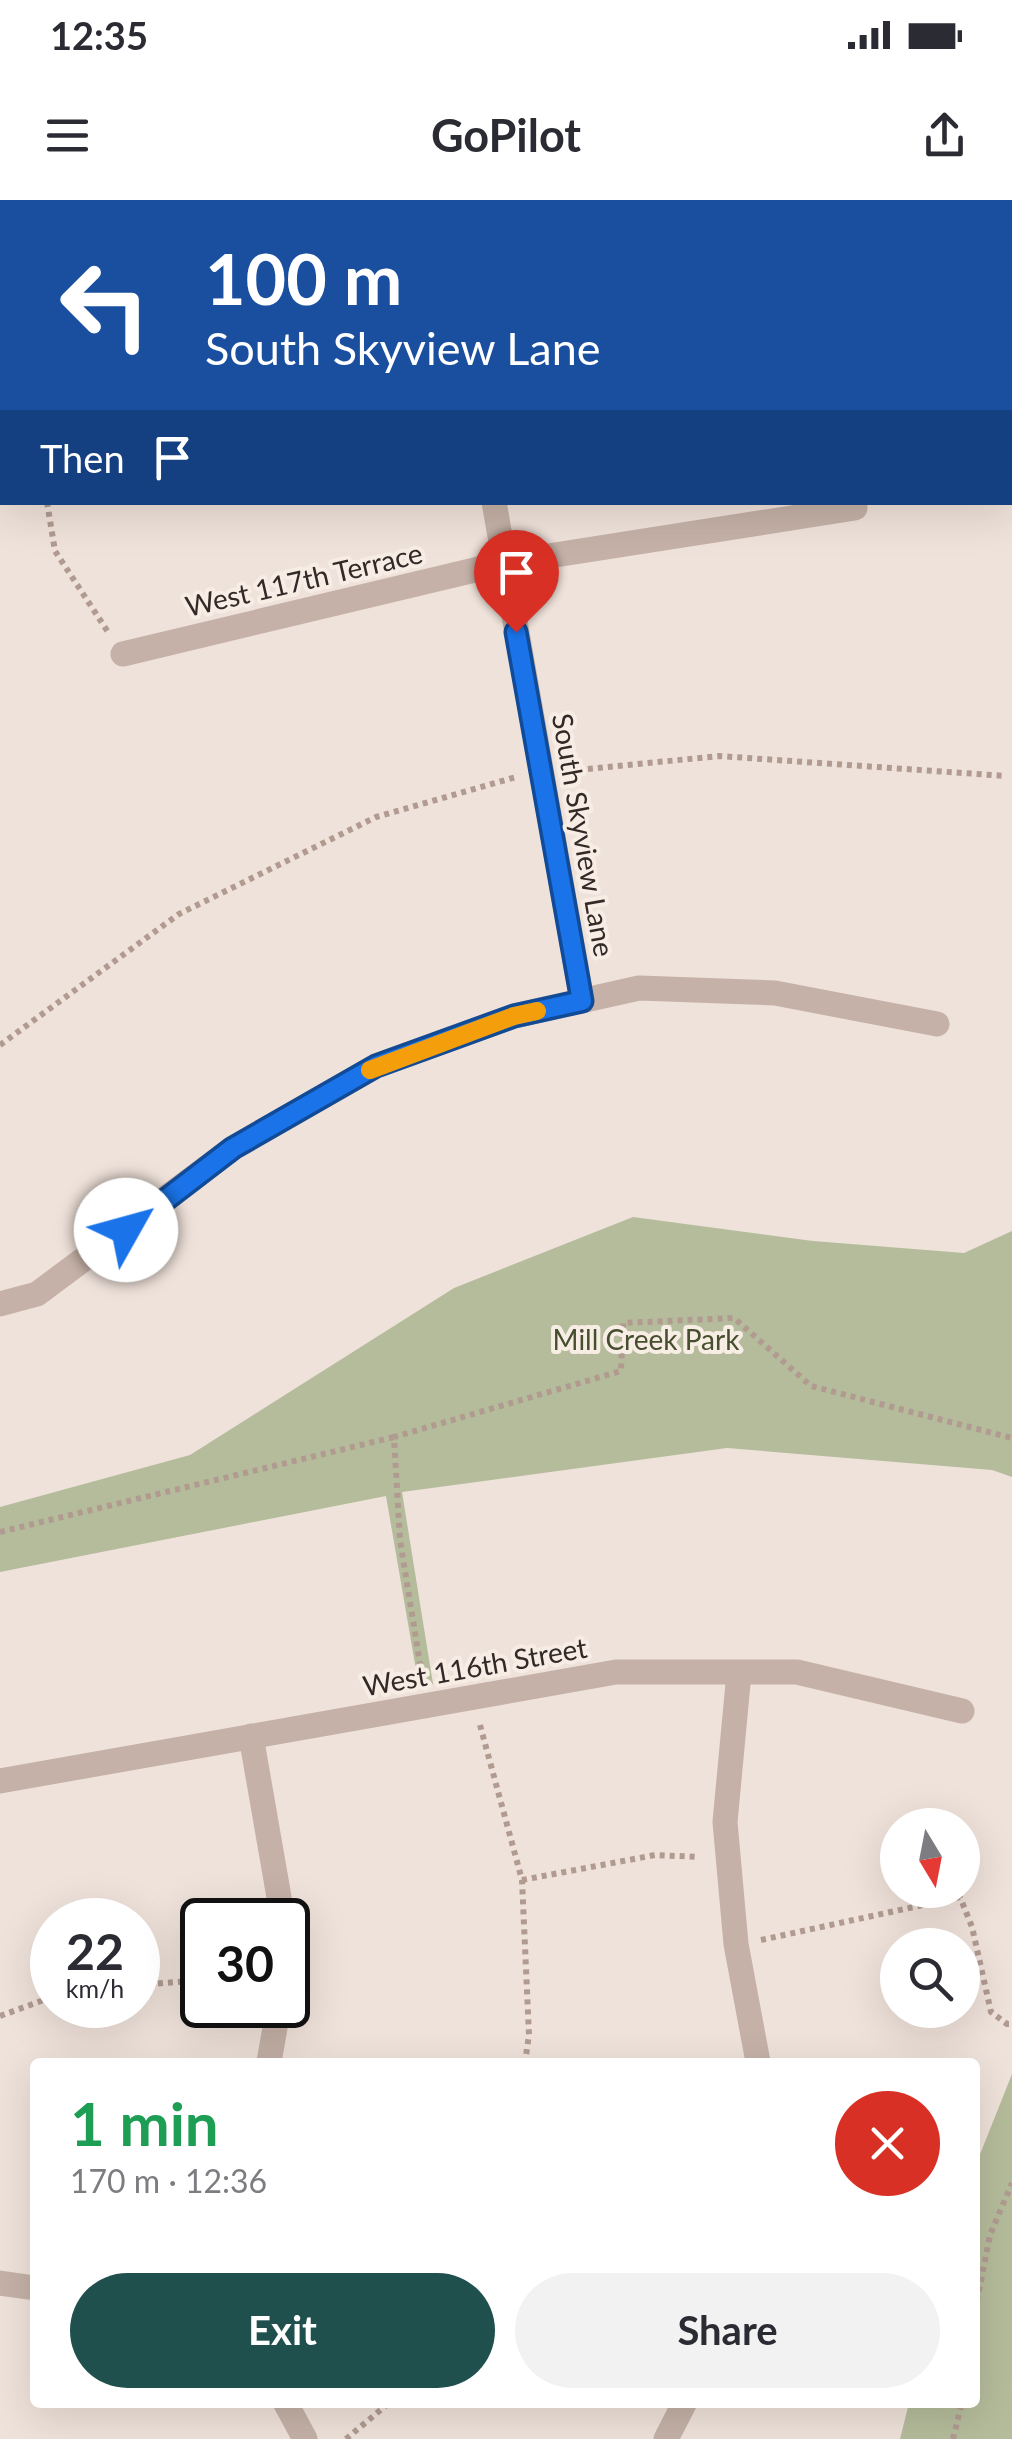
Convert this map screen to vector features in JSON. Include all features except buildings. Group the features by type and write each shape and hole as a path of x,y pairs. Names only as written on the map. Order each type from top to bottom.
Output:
{"street":[{"name":"South Skyview Lane","path":"494,505 582,1001"},
{"name":"West 117th Terrace","path":"123,654 504,562 856,508"},
{"path":"0,1304 37,1294 233,1148 376,1066 514,1016 639,988 775,993 938,1024"},
{"name":"West 116th Street","path":"0,1780 616,1672 796,1672 962,1711"},
{"path":"738,1672 724,1822 736,1944 757,2058"},
{"path":"252,1736 279,1898"},
{"path":"270,2058 274,2028"},
{"path":"0,2283 30,2287"},
{"path":"288,2408 305,2439"},
{"path":"666,2439 681,2408"}],"path":[{"path":"47,505 55,552 123,654"},
{"path":"0,1045 179,914 376,817 514,777 720,756 1006,776"},
{"path":"0,1532 394,1437 621,1370 623,1324 734,1318 811,1386 1012,1438"},
{"path":"394,1437 400,1540 424,1684 479,1723 522,1880 528,2034 525,2058"},
{"path":"522,1880 655,1855 728,1859"},
{"path":"736,1944 811,1931 960,1896 972,1926 991,2012 1012,2024"},
{"path":"0,2016 30,2005"},
{"path":"980,2285 990,2235 1012,2183"},
{"path":"346,2439 383,2408"},
{"path":"952,2439 960,2408"}],"green space":[{"name":"Mill Creek Park","path":"633,1217 813,1241 964,1253 1012,1231 1012,1477 992,1470 727,1448 402,1492 433,1684 419,1687 386,1496 0,1572 0,1507 190,1455 454,1288"},
{"path":"1012,2074 1012,2439 900,2439 908,2408 980,2408 980,2154"}],"slow traffic":[{"path":"370,1070 537,1011"}],"route":[{"path":"126,1230 233,1148 376,1066 514,1016 582,1001 516,632"}]}
